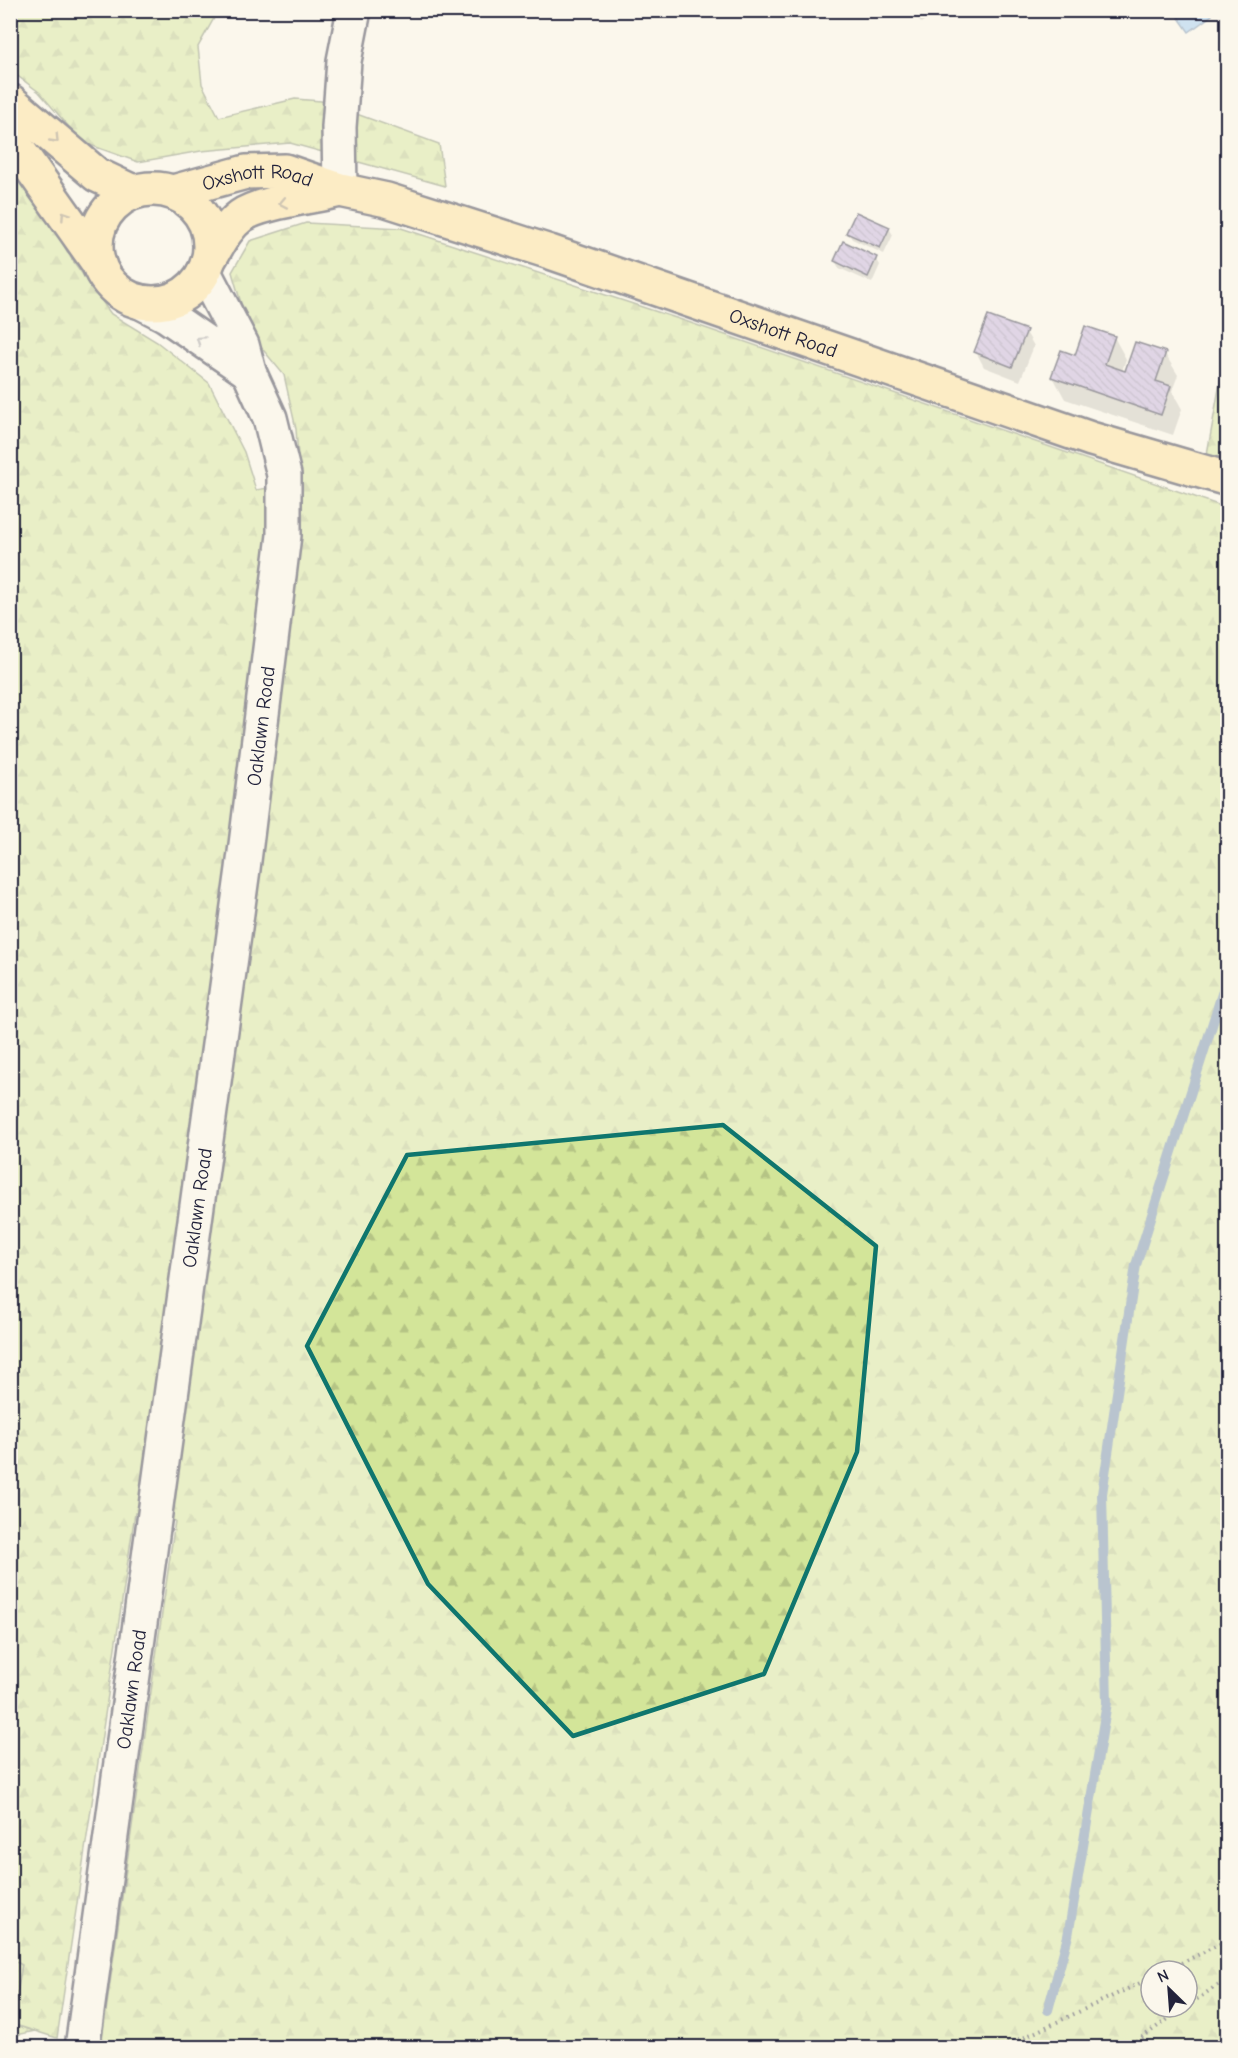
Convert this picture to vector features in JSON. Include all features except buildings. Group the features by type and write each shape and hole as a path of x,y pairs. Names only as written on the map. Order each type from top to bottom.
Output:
{"main road":[{"path":"10,101 97,175 133,192"},
{"path":"10,138 99,264 108,281 123,295 141,302 160,303 178,297 193,286 206,266 210,240 204,220 191,203 173,192 153,188 133,192 118,201 106,213 98,229 95,246 99,264"},
{"name":"Oxshott Road","path":"173,192 246,172 285,171 340,190 387,200 496,235 1091,439 1227,479"},
{"name":"Oxshott Road","path":"206,266 226,231 242,216 258,208 340,190"}],"street":[{"path":"340,190 339,127 344,61 354,10"},
{"name":"Oaklawn Road","path":"82,2048 243,869 284,535 284,475 270,418 249,372 242,345 206,266"},
{"path":"141,302 166,315 249,372"}],"path":[{"path":"1189,1959 1227,1940"},
{"path":"1199,1997 1227,1978"},
{"path":"996,2048 1025,2037 1139,1984"},
{"path":"1127,2048 1168,2019"}],"highlighted area":[{"path":"723,1125 876,1246 857,1452 764,1674 573,1736 428,1584 307,1346 407,1155"}],"green space":[{"path":"11,11 218,11 198,47 202,84 219,117 295,99 321,101 439,144 445,186 290,143 201,151 138,162 82,142 39,92 11,71"},
{"path":"11,154 71,258 111,314 157,342 209,383 244,452 256,490 300,483 296,429 284,375 250,334 232,272 250,241 306,223 401,228 682,320 1227,508 1227,2047 101,2047 175,1521 135,1513 57,2038 12,2024 22,1965 11,1959 10,1504 16,1493 10,1491"},
{"path":"1222,372 1227,373 1227,459 1207,454"},
{"path":"11,1959 22,1964 12,2024 35,2031 11,2036"}],"water":[{"path":"1174,11 1209,11 1212,15 1189,32"}],"waterway":[{"path":"1048,2010 1068,1936 1107,1703 1102,1494 1136,1265 1228,975"}]}
